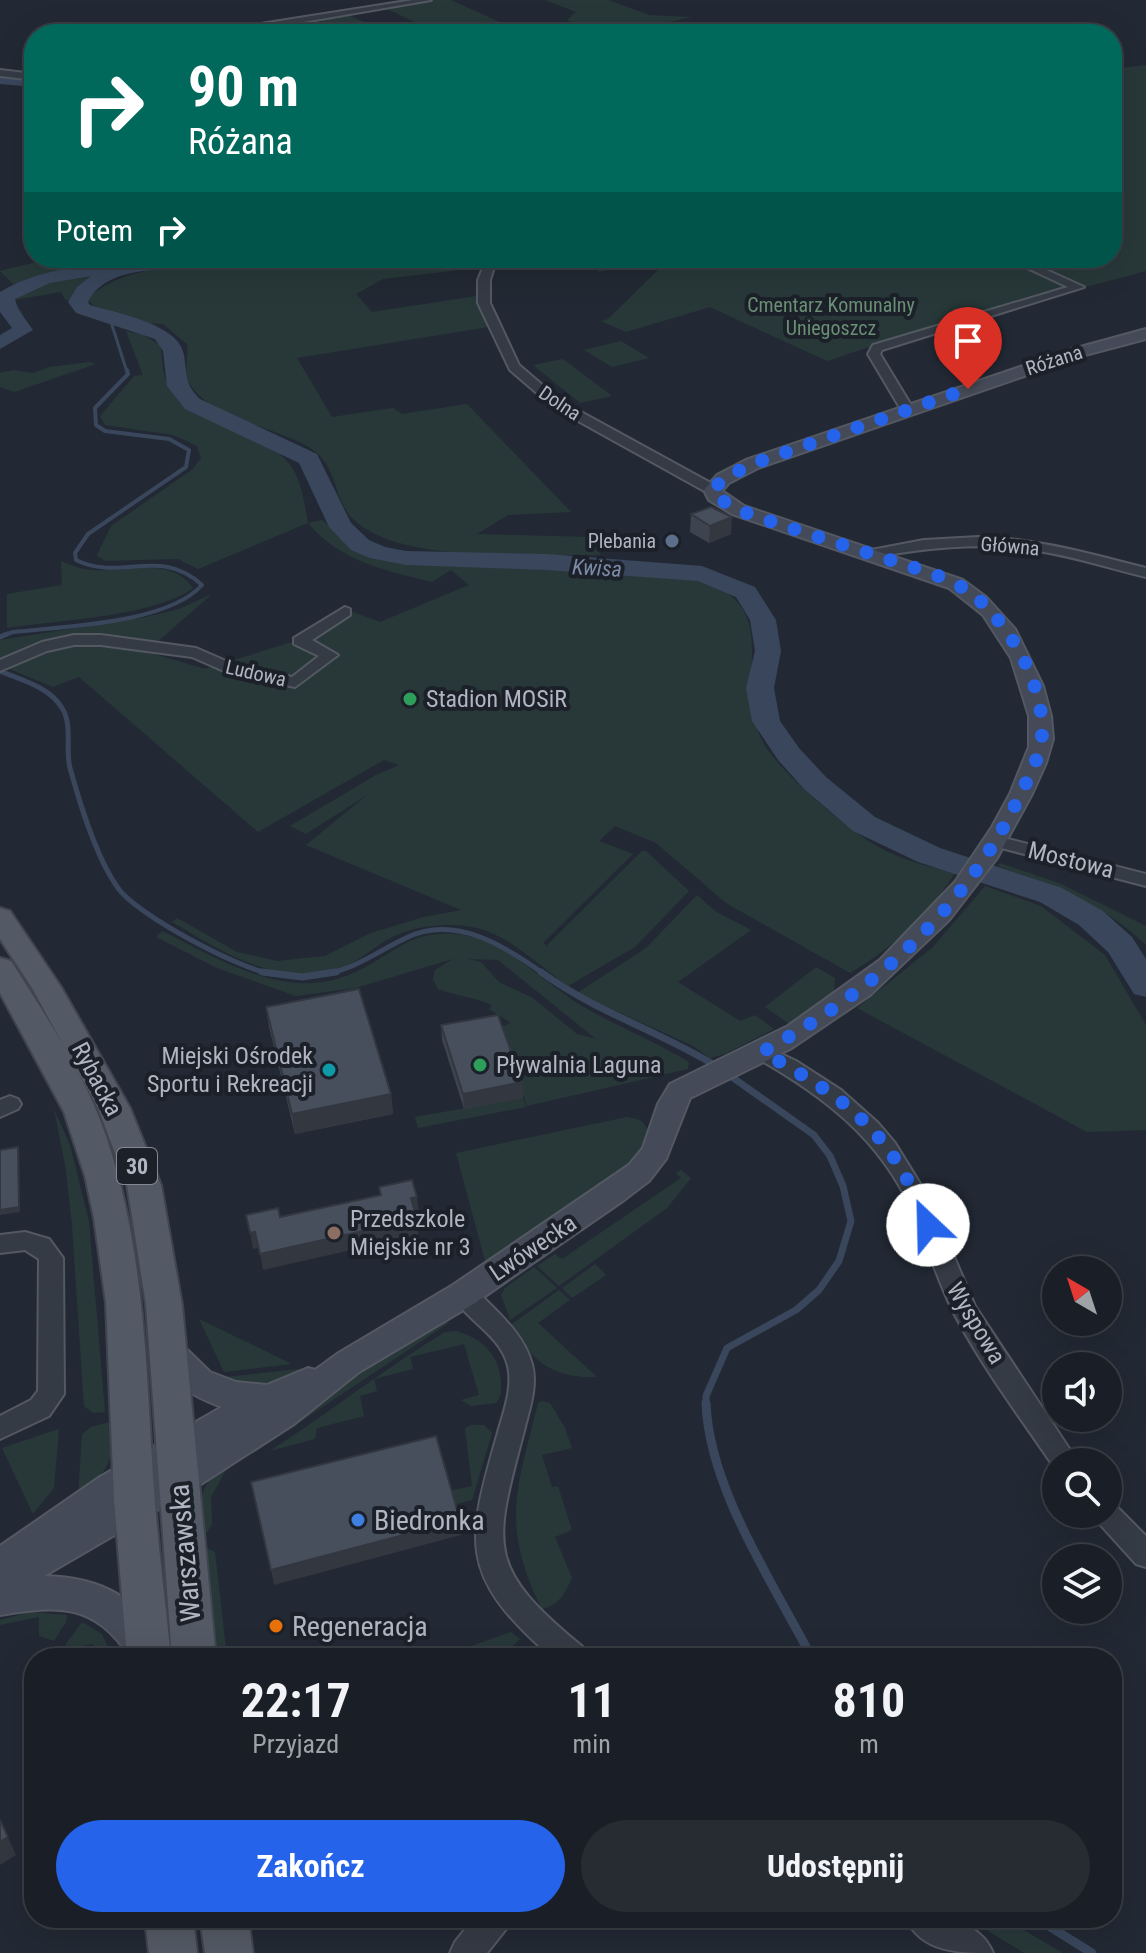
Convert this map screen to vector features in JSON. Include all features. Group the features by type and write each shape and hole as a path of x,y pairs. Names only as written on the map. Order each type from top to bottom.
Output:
{"main road":[{"name":"Rybacka","path":"0,917 81,1047 114,1108 131,1150 153,1225 177,1463"},
{"name":"Rybacka","path":"0,968 74,1101 88,1133 115,1225 125,1295 134,1489"},
{"name":"Warszawska","path":"177,1463 193,1648"},
{"name":"Warszawska","path":"134,1489 147,1648"},
{"path":"170,1928 173,1953"},
{"path":"225,1928 229,1953"}],"street":[{"path":"281,24 427,0"},
{"path":"0,73 24,76"},
{"name":"Dolna","path":"488,268 484,280 484,303 514,367 557,404 713,490"},
{"path":"908,410 877,364 874,354 877,348 1078,287 1034,268"},
{"name":"Różana","path":"713,490 723,479 752,464 1079,352 1146,334"},
{"path":"713,490 715,496 738,510 935,575 974,595 1001,622 1020,651 1035,692 1042,731 1040,748 1009,819 961,892 938,920 872,980 812,1024 751,1056"},
{"name":"Główna","path":"871,554 923,546 999,542 1031,545 1146,573"},
{"name":"Ludowa","path":"6,663 52,645 74,640 101,640 196,653 229,669 295,682 330,655 300,641 345,612"},
{"name":"Mostowa","path":"992,847 1146,880"},
{"name":"Lwówecka","path":"177,1463 282,1414 348,1363 464,1294 639,1173 656,1152 688,1086 751,1056"},
{"name":"Wyspowa","path":"751,1056 807,1076 852,1107 888,1147 918,1200 948,1276 974,1326 1056,1448"},
{"path":"0,1428 40,1408 48,1400 52,1385 53,1260 41,1245 12,1242"},
{"path":"464,1294 514,1350 522,1379 488,1521 490,1556 507,1592 525,1614 563,1648"},
{"path":"167,1349 186,1374 208,1389 241,1398 270,1397"},
{"name":"Lwówecka","path":"0,1567 177,1463 270,1397 348,1363"},
{"name":"Lwówecka","path":"0,1583 134,1489"},
{"path":"1120,1528 1146,1555"},
{"path":"0,1598 42,1592 82,1595 98,1600 129,1622 144,1648"},
{"path":"466,1953 487,1928"},
{"path":"938,1928 977,1953"}],"green space":[{"path":"431,0 451,0 504,24 419,24 385,8 349,15 366,23 361,24 328,24 315,19"},
{"path":"545,0 608,0 649,15 692,17 661,24 576,24 567,20 576,12"},
{"name":"Cmentarz Komunalny Uniegoszcz","path":"1146,65 1146,271 896,338 827,361 710,307 626,332 601,321 608,319 660,268 1122,268 1122,68"},
{"path":"24,265 24,268 92,268 55,274 11,288 13,284 0,271"},
{"path":"477,268 383,279 356,294 372,312 476,296 488,327 297,358 332,417 393,408 402,414 467,404 571,512 508,515 477,534 589,537 601,555 470,554 401,543 373,533 352,518 326,463 309,447 225,412 196,393 187,376 187,344 163,324 144,323 87,300 116,280 155,269"},
{"path":"98,271 99,275 77,288 74,298 66,301 61,292 14,300 24,316 10,304 9,298 27,286"},
{"path":"126,331 143,335 160,345 167,382 191,409 256,438 285,459 298,480 308,523 198,569 178,559 105,561 97,555 111,526 193,469 201,458 197,446 173,435 105,425 100,416 134,376 143,375"},
{"path":"621,341 649,358 612,367 584,350"},
{"path":"563,359 612,396 580,403 533,365"},
{"path":"89,362 96,364 14,392 0,387 0,373 13,370 33,373 49,367"},
{"path":"322,520 358,550 389,560 529,566 702,579 728,593 743,610 750,629 754,718 771,754 797,783 862,837 914,862 955,873 934,903 908,929 850,973 726,903 656,843 615,826 599,841 633,854 543,943 549,947 547,945 642,851 646,851 689,891 635,947 568,986 504,939 481,929 457,925 407,931 345,966 316,974 272,970 230,955 172,922 177,918 237,952 277,961 325,956 371,933 461,910 306,845 367,795 306,834 290,826 376,775 399,765 384,760 258,832 79,677 53,687 7,668 35,654 71,644 102,644 147,652 205,669 292,642 344,609 380,622 469,585 451,570 432,582 365,563 334,547 308,523"},
{"path":"61,561 91,570 160,569 183,578 193,588 176,598 130,611 7,628 7,594 62,585"},
{"path":"212,594 156,643 45,642 0,661 0,640 146,617 179,609"},
{"path":"1000,863 1059,883 1146,926 1146,945 1095,907 998,866"},
{"path":"985,886 1041,906 1105,955 1146,1025 1146,1130 1087,1132 857,1008 933,947"},
{"path":"697,895 715,911 751,930 678,982 740,1021 755,1015 774,1029 725,1054 710,1058 693,1046 577,993 646,948"},
{"path":"162,931 226,963 271,979 317,983 358,971 400,946 429,935 469,936 496,946 577,1003 689,1062 688,1069 527,1106 499,1028 511,1023 489,1009 492,1005 438,989 433,979 435,970 453,959 355,988 296,996 217,968 156,937","holes":["468,959 498,960 596,1039 577,1034 533,998 499,982 481,962"]},
{"path":"816,967 835,978 834,993 791,1025 765,1007"},
{"path":"523,1098 526,1107 418,1128 415,1117"},
{"path":"54,1109 70,1145 89,1222 105,1412 93,1413 84,1406 72,1225 66,1170"},
{"path":"627,1117 640,1120 649,1137 633,1163 485,1261 456,1153"},
{"path":"681,1170 691,1178 667,1208 559,1286 537,1266 555,1254 562,1259 681,1178 676,1173"},
{"path":"595,1264 606,1275 572,1298 562,1288"},
{"path":"534,1267 557,1288 510,1320 501,1295 505,1288"},
{"path":"559,1290 570,1300 538,1323 597,1377 568,1375 545,1365 535,1358 512,1324"},
{"path":"199,1319 292,1364 224,1372"},
{"path":"450,1322 252,1454 240,1450 435,1325"},
{"path":"456,1331 482,1344 498,1366 501,1385 496,1403 471,1406 461,1400 479,1395 464,1344 410,1357 413,1369 375,1379 445,1332"},
{"path":"298,1369 304,1371 268,1388 220,1383 226,1377"},
{"path":"374,1379 377,1391 360,1396 364,1416 317,1428 315,1439 270,1451"},
{"path":"538,1403 550,1403 565,1428 572,1448 542,1455 552,1487 558,1486 572,1530 555,1537 572,1578 557,1602 542,1609 521,1553 516,1506"},
{"path":"113,1421 107,1465 78,1498 82,1434 91,1427"},
{"path":"484,1425 492,1433 472,1500 453,1505 450,1491 472,1486 465,1428"},
{"path":"59,1429 54,1488 33,1514 2,1448"},
{"path":"230,1463 211,1497 212,1524 207,1532 200,1534 203,1492 212,1477"},
{"path":"205,1547 215,1552 226,1648 213,1648"},
{"path":"31,1612 67,1615 54,1641 39,1636 39,1617 0,1625 0,1620"},
{"path":"82,1622 102,1634 108,1648 94,1648 93,1644 72,1648 65,1645"},
{"path":"511,1632 520,1639 511,1648 466,1648"},
{"path":"983,1928 1020,1928 1063,1953 1024,1953"}],"building":[{"path":"711,507 732,517 710,526 691,514"},
{"name":"Miejski Ośrodek Sportu i Rekreacji","path":"359,989 391,1094 292,1114 266,1007"},
{"name":"Pływalnia Laguna","path":"498,1015 522,1082 463,1094 441,1025"},
{"path":"18,1147 19,1207 0,1210 0,1150"},
{"path":"412,1180 417,1197 411,1198 417,1219 260,1254 255,1232 250,1233 246,1215 278,1208 280,1217 381,1195 379,1187"},
{"name":"Biedronka","path":"436,1436 460,1520 271,1570 251,1482"},
{"path":"0,1820 8,1837 0,1842"}],"waterway":[{"name":"Kwisa","path":"0,80 24,82"},
{"path":"0,343 23,330 8,309 5,297 44,279 114,268"},
{"name":"Kwisa","path":"130,268 109,274 84,291 78,302 83,309 162,335 173,351 178,386 200,410 309,459 341,527 360,545 379,553 406,558 547,562 702,574 746,592 763,620 768,651 760,688 766,721 788,754 815,783 864,824 929,855 1051,895 1091,918 1120,945 1146,986"},
{"path":"110,319 127,372"},
{"path":"4,635 140,615 186,598 202,585 187,574 171,568 108,568 76,560 75,553 88,534 186,467 189,450 169,439 105,431 96,425 95,408 128,374 127,370"},
{"path":"0,637 4,635"},
{"path":"0,671 43,689 62,708 68,729 70,768 79,798 96,846 118,888 166,926 214,952 267,973"},
{"path":"330,973 358,963 406,938 443,930 479,936 513,953 544,974"},
{"path":"262,972 267,973"},
{"path":"330,973 336,972"},
{"path":"267,973 302,977 330,973"},
{"path":"267,973 272,974"},
{"path":"326,974 330,973"},
{"path":"544,974 584,999 716,1066"},
{"path":"706,1403 706,1396 727,1348 796,1310 819,1290 839,1261 851,1221 843,1186 830,1156 814,1135 729,1075"},
{"path":"706,1403 718,1468 731,1501 762,1567 807,1648"},
{"path":"1052,1928 1092,1953"}],"place":[{"name":"Plebania","path":"672,541"},
{"name":"Stadion MOSiR","path":"410,699"},
{"name":"Pływalnia Laguna","path":"480,1065"},
{"name":"Miejski Ośrodek Sportu i Rekreacji","path":"329,1070"},
{"name":"Przedszkole Miejskie nr 3","path":"334,1233"},
{"name":"Biedronka","path":"358,1520"},
{"name":"Regeneracja","path":"276,1626"}],"route":[{"path":"928,1225 918,1200 888,1147 852,1107 807,1076 762,1052 812,1024 872,980 909,949 961,892 989,854 1033,769 1042,731 1035,692 1020,651 1001,622 974,595 935,575 738,510 723,503 713,490 717,483 752,464 968,389"}]}
